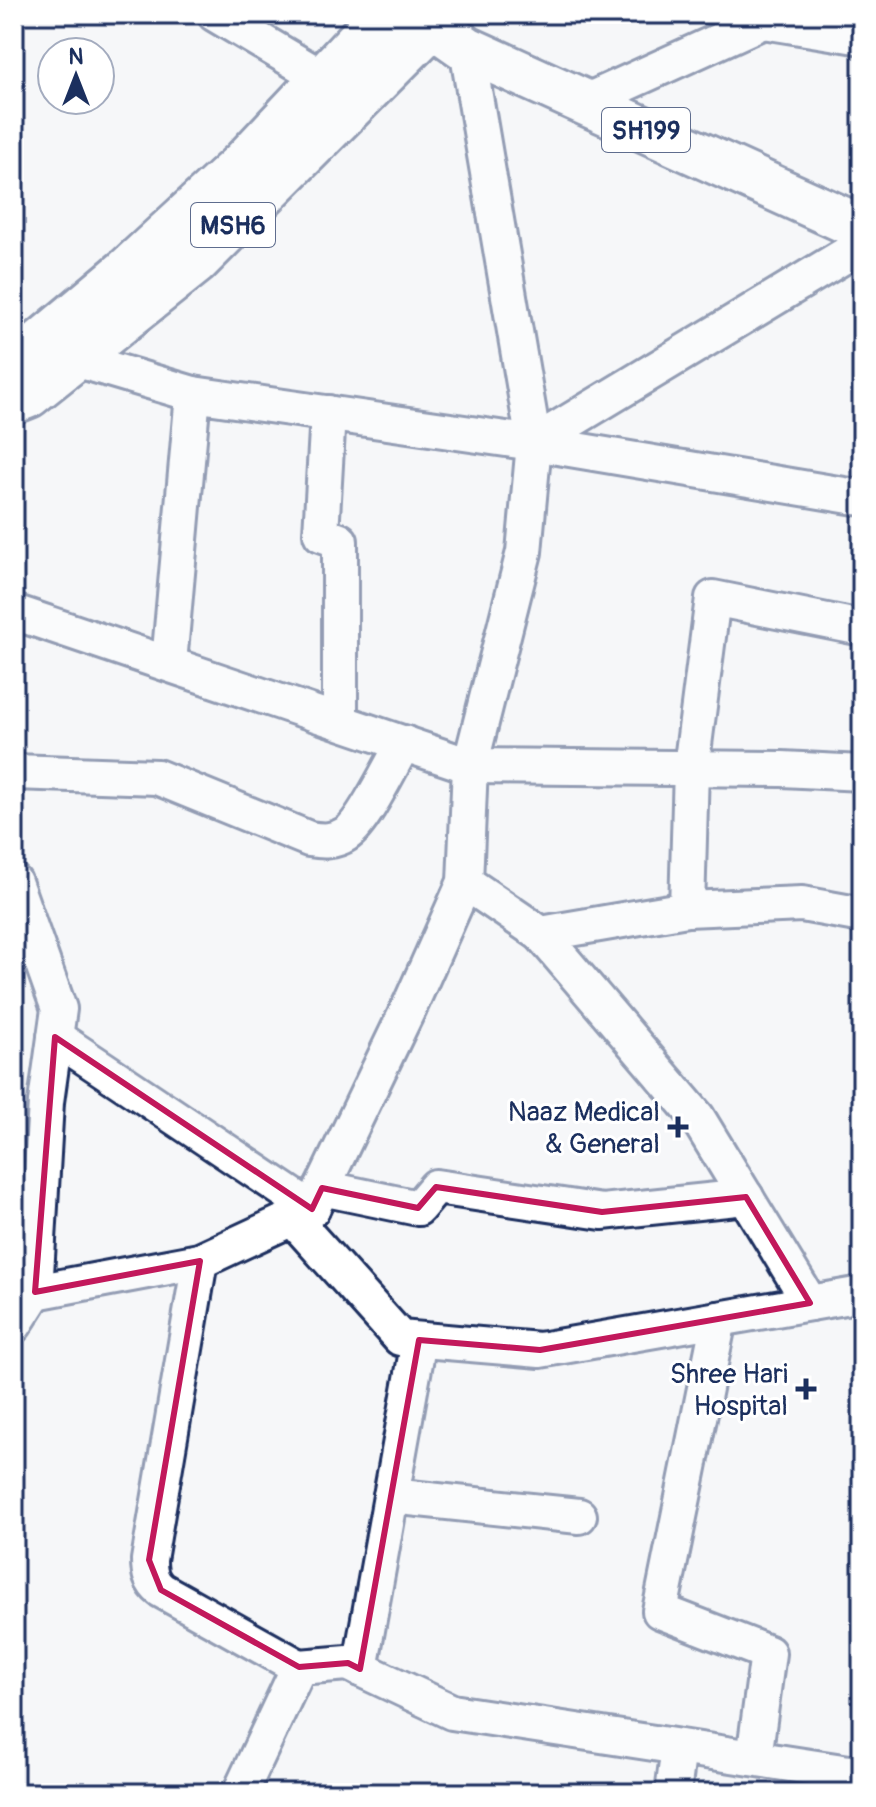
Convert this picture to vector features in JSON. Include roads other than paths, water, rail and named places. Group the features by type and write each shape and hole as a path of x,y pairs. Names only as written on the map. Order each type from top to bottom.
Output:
{"main road":[{"name":"MSH6","path":"14,365 126,271 243,163 383,14"},
{"name":"MSH6","path":"14,401 29,395 196,262 440,26"},
{"name":"SH199","path":"440,26 585,102 862,228"}],"street":[{"path":"215,14 323,78"},
{"path":"585,102 768,17 862,37"},
{"path":"309,1205 412,1001 465,882 470,766 524,552 534,443 440,26"},
{"path":"534,443 862,245"},
{"path":"75,359 193,394 534,443 862,498"},
{"path":"169,663 193,394"},
{"path":"328,413 321,534 340,541 340,721"},
{"path":"687,909 691,768 713,598 862,628"},
{"path":"14,612 470,766 862,773"},
{"path":"14,772 157,777 309,839 335,840 353,829 404,743"},
{"path":"14,882 59,1009 55,1037 30,1102 35,1292 14,1325"},
{"path":"465,882 541,934 697,1117 810,1303"},
{"path":"541,934 687,909 802,904 862,915"},
{"path":"55,1037 309,1205 400,1338 540,1350 861,1297"},
{"path":"35,1292 200,1261 309,1205 418,1208 436,1187 602,1212 746,1197"},
{"path":"200,1261 149,1560 149,1573 161,1590 299,1667 348,1663 452,1712 862,1775"},
{"path":"719,1319 660,1611 768,1653 754,1758"},
{"path":"360,1669 419,1340"},
{"path":"391,1496 579,1516"},
{"path":"240,1793 299,1667"},
{"path":"673,1793 679,1747"}],"place":[{"name":"Naaz Medical & General","path":"678,1127"},
{"name":"Shree Hari Hospital","path":"806,1389"}]}
